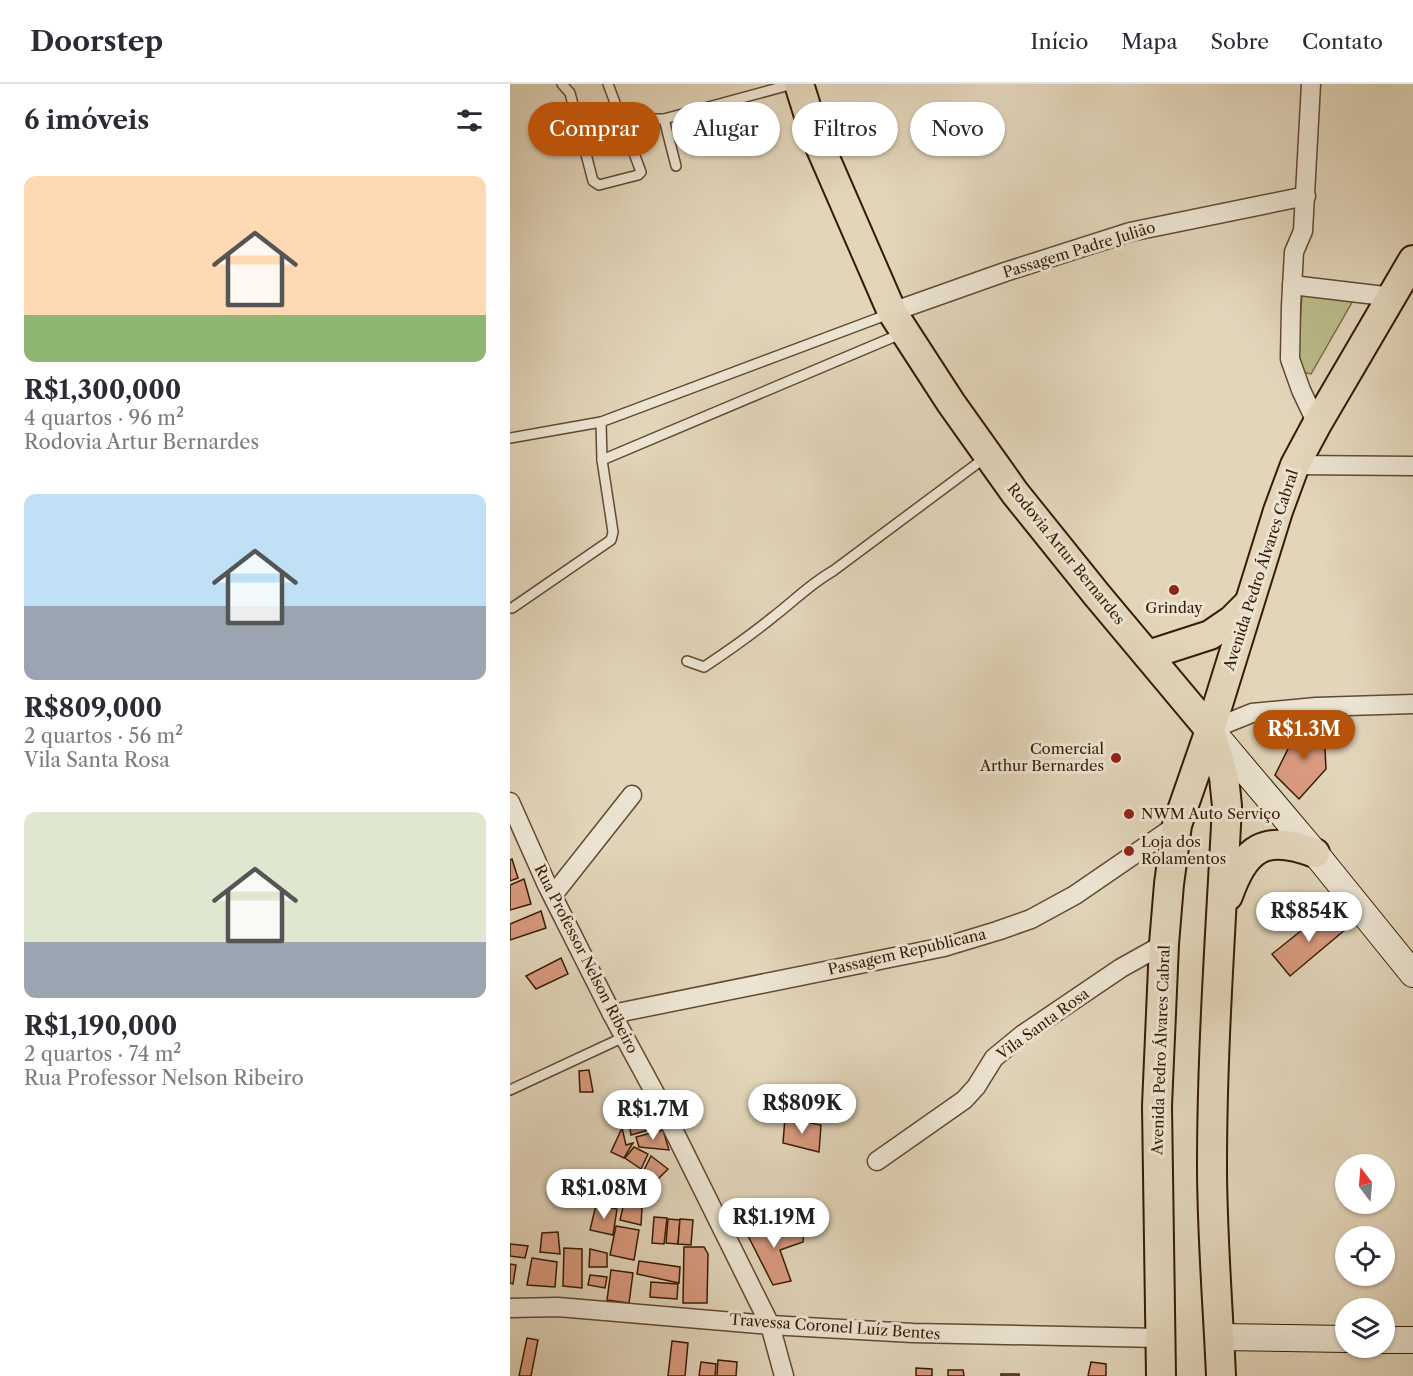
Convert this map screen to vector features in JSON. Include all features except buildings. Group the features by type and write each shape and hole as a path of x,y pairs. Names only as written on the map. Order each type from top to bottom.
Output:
{"main road":[{"name":"Rodovia Artur Bernardes","path":"799,84 815,135 898,322 951,403 1015,493 1413,974"},
{"name":"Avenida Pedro Álvares Cabral","path":"1161,1376 1157,1106 1164,944 1177,825 1210,730 1278,511 1296,465 1317,424 1402,290 1413,260"},
{"path":"1148,655 1210,635 1232,620 1247,605"},
{"path":"1210,730 1224,777 1227,806 1216,1008 1212,1167 1221,1376"},
{"path":"1221,915 1235,877 1250,854 1268,846 1283,844 1294,845 1315,853"},
{"path":"1219,1337 1335,1339"},
{"path":"1395,1340 1413,1340"}],"street":[{"path":"1311,84 1304,231 1294,252 1290,359 1317,424"},
{"name":"Passagem Padre Julião","path":"898,322 1005,272 1130,232 1306,196"},
{"path":"1292,285 1402,290"},
{"path":"1296,465 1413,466"},
{"path":"1210,730 1252,713 1413,704"},
{"path":"553,895 632,795"},
{"name":"Rua Professor Nelson Ribeiro","path":"510,802 612,1014 685,1152 770,1325 784,1376"},
{"name":"Passagem Republicana","path":"612,1014 944,947 997,932 1030,919 1075,896 1177,825"},
{"name":"Vila Santa Rosa","path":"877,1161 964,1100 976,1087 994,1058 1022,1035 1121,968 1164,944"},
{"name":"Travessa Coronel Luíz Bentes","path":"510,1308 558,1307 770,1325 913,1334 1160,1338"}],"lane":[{"path":"562,84 570,93 572,102"},
{"path":"608,84 614,102"},
{"path":"660,118 793,84"},
{"path":"664,118 676,166"},
{"path":"586,156 593,181 597,185 638,175 641,172 635,156"},
{"path":"510,438 601,422 898,322"},
{"path":"602,459 898,322"},
{"path":"512,608 611,540 613,532 602,459 601,422"},
{"path":"687,661 704,667 740,643 812,583 833,571 988,456"},
{"path":"510,1090 624,1036"}],"shaded area":[{"path":"1302,294 1354,299 1311,374 1301,372 1297,365"}],"place":[{"name":"Grinday","path":"1174,590"},
{"name":"Comercial Arthur Bernardes","path":"1116,758"},
{"name":"NWM Auto Serviço","path":"1129,814"},
{"name":"Loja dos Rolamentos","path":"1129,851"}]}
